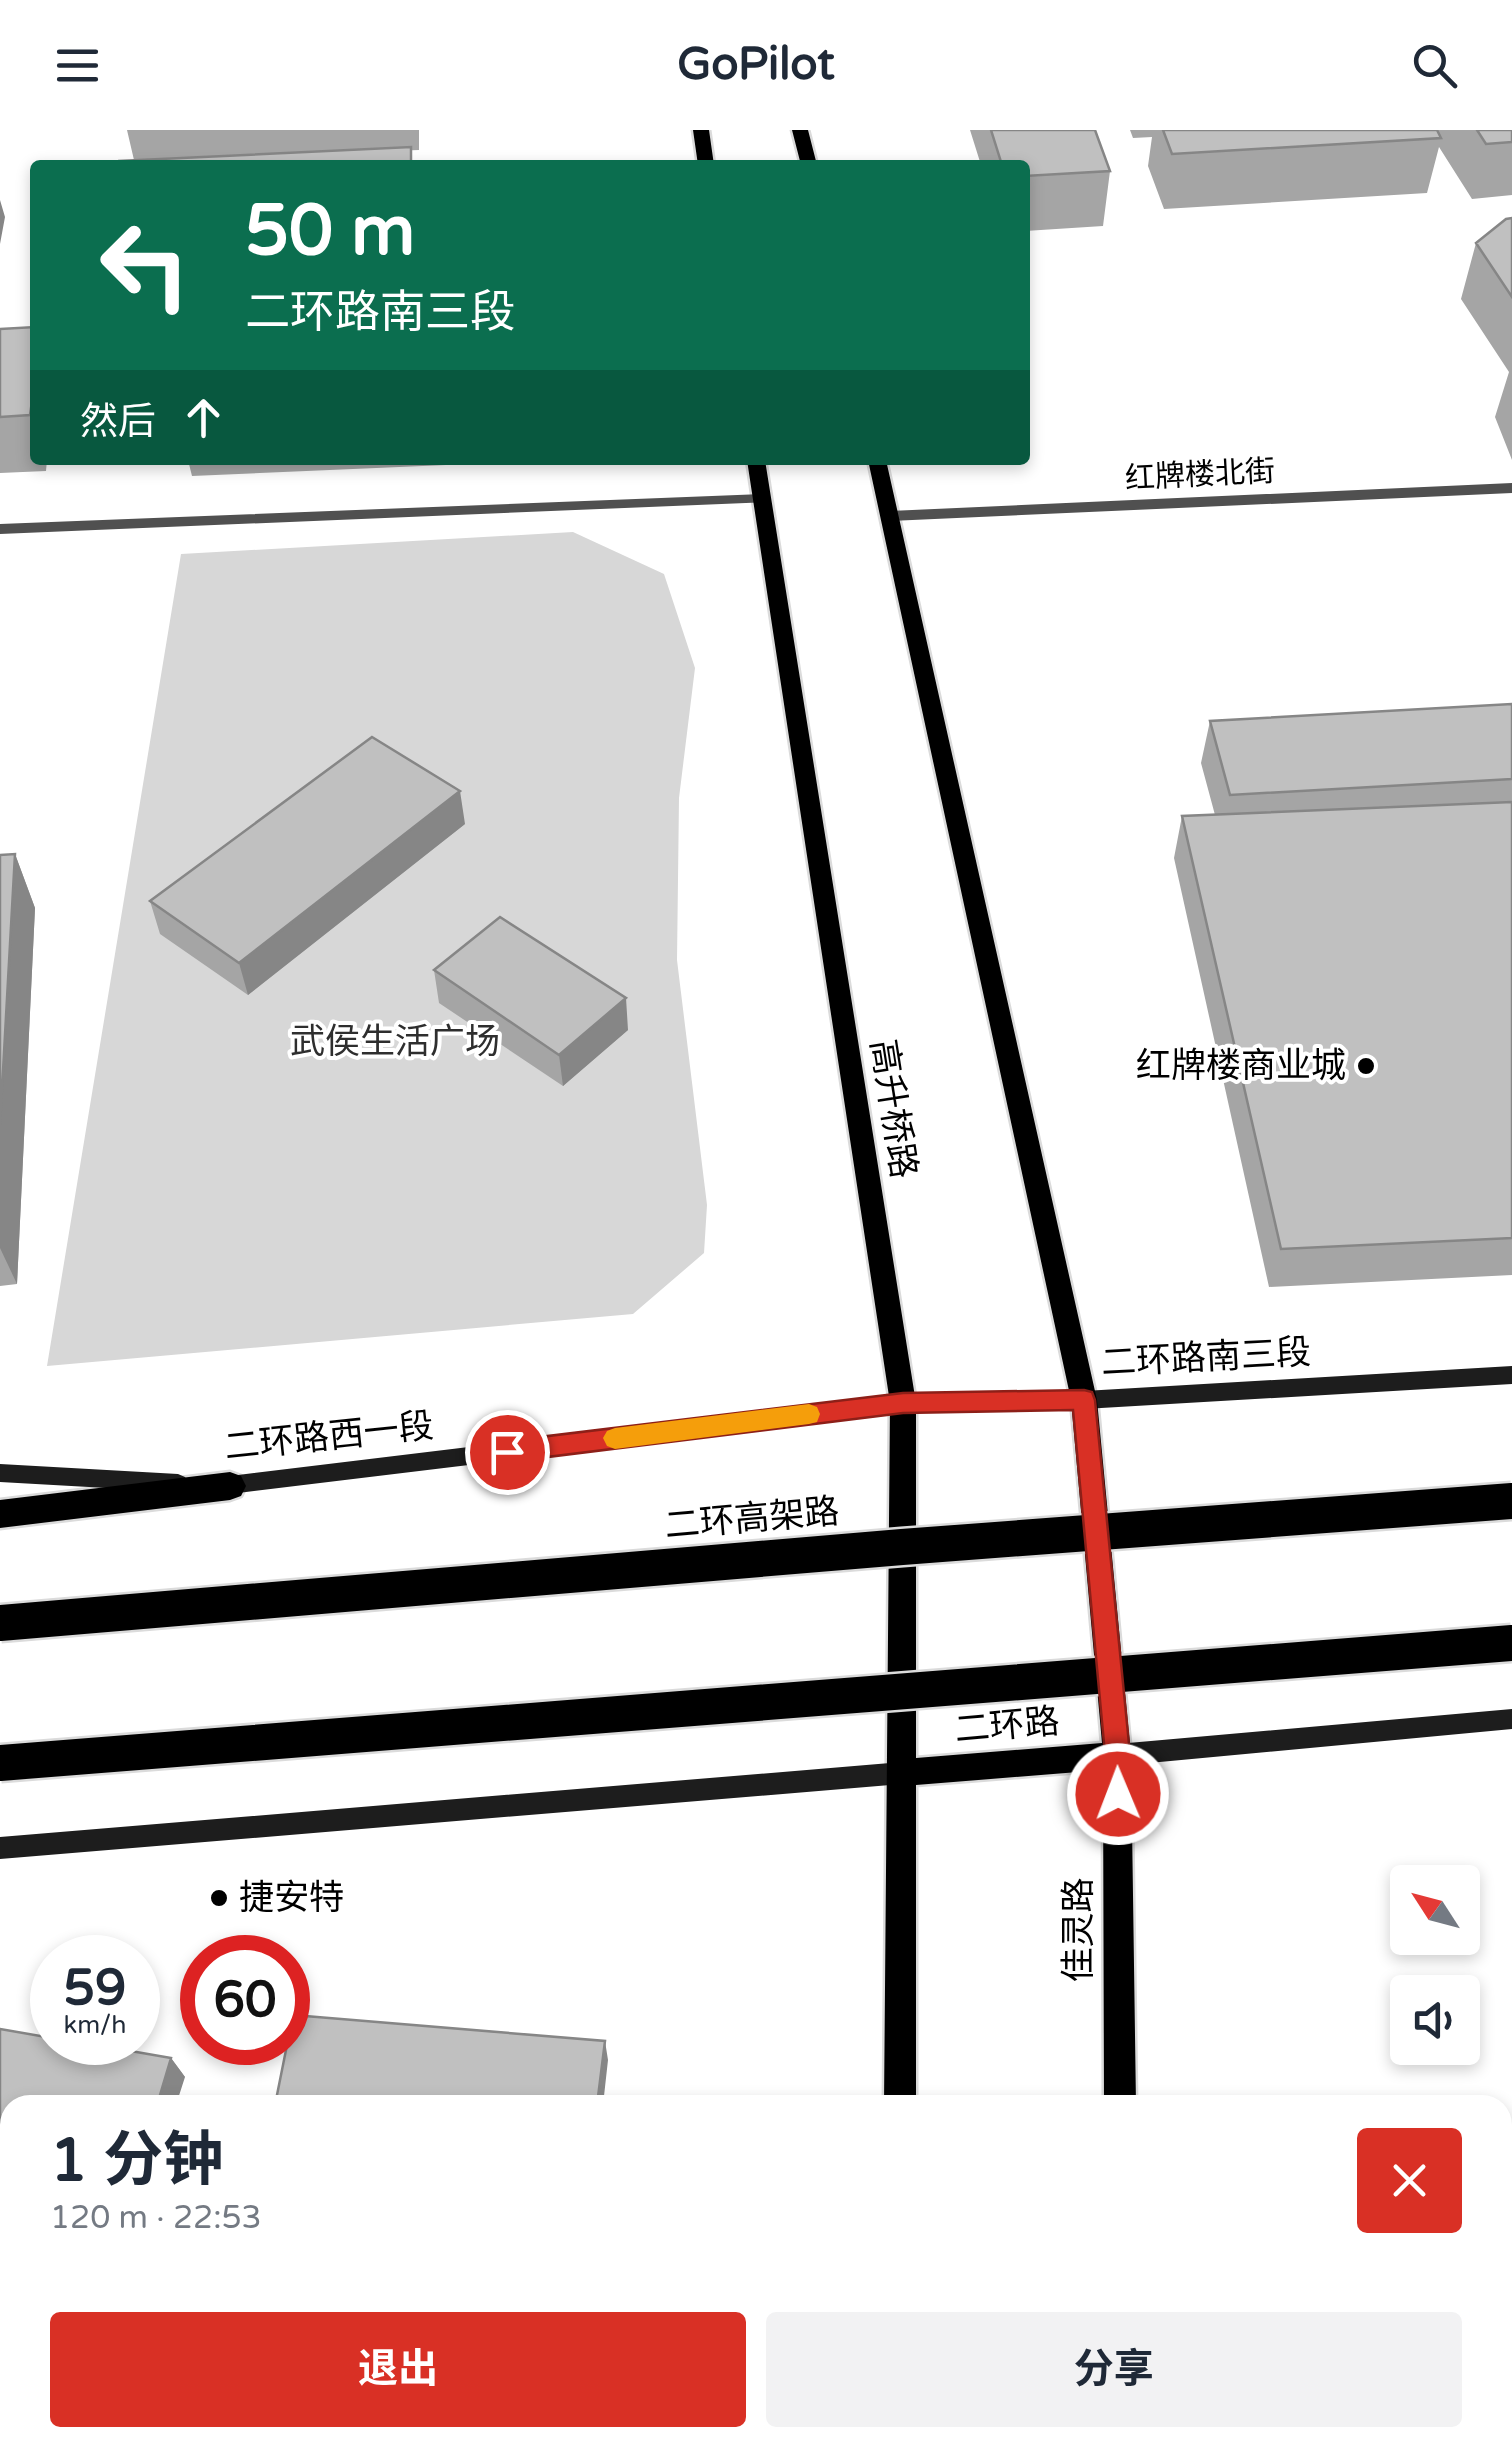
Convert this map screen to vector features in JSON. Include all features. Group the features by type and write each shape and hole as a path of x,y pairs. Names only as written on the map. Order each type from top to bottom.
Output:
{"highway":[{"path":"0,1514 230,1486"},
{"name":"二环高架路","path":"0,1623 883,1548 1512,1502"},
{"path":"0,1763 1512,1643"}],"main road":[{"path":"700,130 705,160"},
{"path":"800,130 807,160"},
{"name":"高升桥路","path":"757,465 903,1403 902,1773"},
{"path":"878,465 1084,1400 1118,1754 1512,1719"},
{"name":"二环路南三段","path":"903,1403 1084,1400 1512,1375"},
{"name":"二环路西一段","path":"0,1473 230,1486 903,1403"},
{"name":"二环路","path":"902,1773 1118,1754"},
{"name":"佳灵路","path":"1118,1754 1120,2095"},
{"path":"0,1848 902,1773 900,2095"}],"street":[{"name":"红牌楼北街","path":"890,516 1512,488"},
{"path":"0,529 763,498"}],"green space":[{"name":"武侯生活广场","path":"573,532 664,574 695,668 679,798 677,960 707,1205 704,1253 633,1314 47,1366 181,554"}],"building":[{"path":"991,130 1095,130 1110,171 1030,176 1030,160 1000,160"},
{"path":"1163,130 1437,130 1441,138 1172,154"},
{"path":"1477,130 1512,130 1512,142 1486,144"},
{"path":"411,147 411,160 140,160"},
{"path":"1512,218 1512,297 1476,243"},
{"path":"30,327 30,415 0,417 0,329"},
{"path":"1512,704 1512,779 1230,795 1210,721"},
{"path":"372,737 460,791 239,963 150,901"},
{"name":"红牌楼商业城","path":"1512,802 1512,1238 1281,1249 1182,816"},
{"path":"15,854 0,1125 0,855"},
{"path":"500,917 626,998 559,1055 434,970"},
{"path":"310,2016 605,2041 598,2095 277,2095 283,2065 310,2065"},
{"path":"0,2029 30,2034 30,2065 160,2065 160,2056 171,2058 160,2095 0,2095"}],"slow traffic":[{"path":"615,1438 809,1414"}],"place":[{"name":"红牌楼商业城","path":"1366,1066"},
{"name":"捷安特","path":"219,1898"}],"route":[{"path":"507,1452 903,1403 1084,1400 1118,1754 1118,1794"}]}
